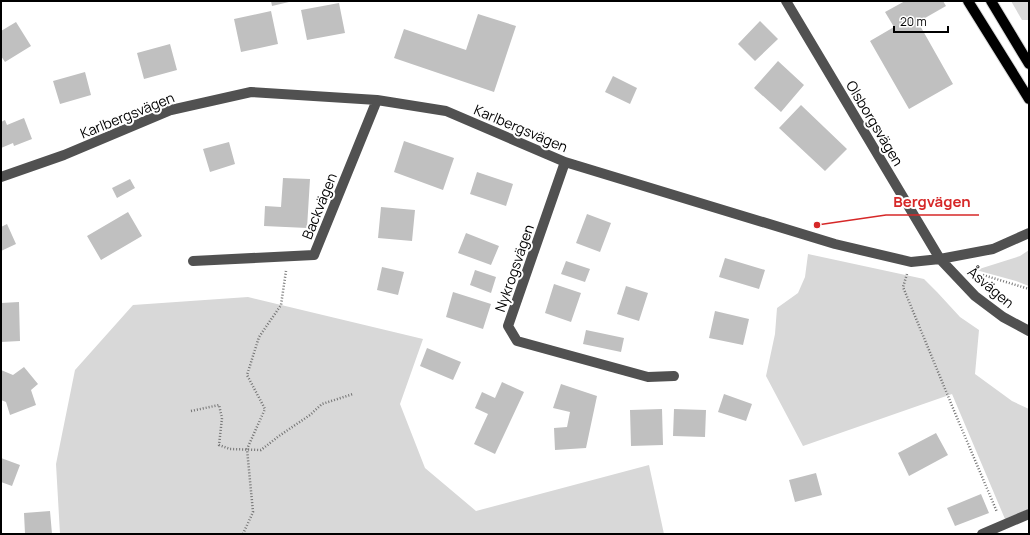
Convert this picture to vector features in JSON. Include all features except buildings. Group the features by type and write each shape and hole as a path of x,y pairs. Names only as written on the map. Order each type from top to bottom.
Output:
{"main road":[{"path":"968,1 1029,99"},
{"path":"991,1 1029,64"}],"street":[{"name":"Olsborgsvägen","path":"786,1 940,259"},
{"name":"Karlbergsvägen","path":"1,177 64,155 171,110 251,92 377,100 446,111 564,162 835,244 911,262 940,259 993,249 1029,234"},
{"name":"Backvägen","path":"193,261 314,255 377,100"},
{"name":"Nykrogsvägen","path":"564,162 508,326 517,341 648,377 674,376"},
{"name":"Åsvägen","path":"940,259 975,296 1003,317 1029,331"},
{"path":"982,534 1029,514"}],"path":[{"path":"243,534 253,512 247,449 265,409 247,375 259,337 281,305 288,256"},
{"path":"911,262 903,287 1003,525"},
{"path":"956,276 983,275 1029,289"},
{"path":"191,411 219,405 222,418 218,445 230,449 261,450 279,436 310,416 322,404 353,394"}],"shaded area":[{"path":"1011,1 1029,1 1029,20 1022,20"},
{"path":"1029,250 1029,286 976,270 1020,256"},
{"path":"808,254 924,279 960,317 979,330 975,374 1012,401 1029,409 1029,509 1005,519 952,394 803,446 766,376 775,334 777,308 798,293 805,277"},
{"path":"248,297 423,339 400,404 425,468 476,511 649,465 664,534 60,534 56,464 75,370 133,305"}],"place":[{"name":"Bergvägen","path":"817,225"}]}
